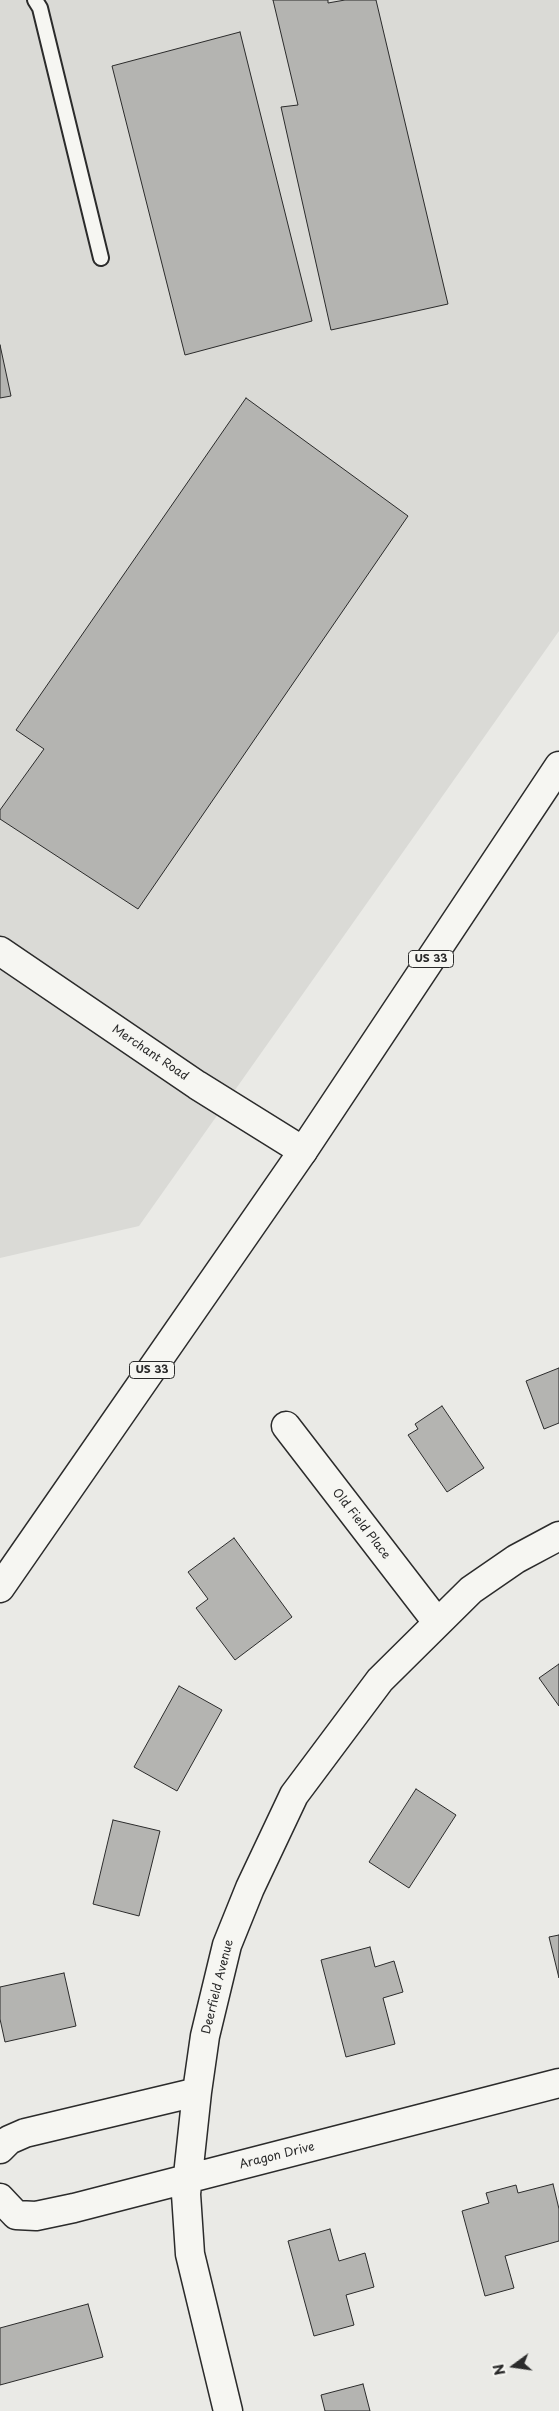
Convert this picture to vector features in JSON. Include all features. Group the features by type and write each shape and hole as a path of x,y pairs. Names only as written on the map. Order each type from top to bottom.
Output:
{"main road":[{"name":"US 33","path":"0,1588 303,1151 559,766"},
{"name":"Merchant Road","path":"0,951 197,1085 303,1151"},
{"name":"Old Field Place","path":"286,1426 436,1622"},
{"name":"Deerfield Avenue","path":"228,2411 190,2254 186,2222 196,2092 205,2036 227,1946 250,1888 294,1795 380,1680 436,1622 472,1590 516,1559 559,1536"},
{"name":"Aragon Drive","path":"0,2198 16,2215 36,2216 188,2179 559,2083"},
{"path":"0,2149 9,2140 25,2133 196,2092"}],"lane":[{"path":"35,0 40,8 101,258"}],"shaded area":[{"path":"0,0 559,0 559,631 139,1226 0,1258"}],"building":[{"path":"273,0 328,0 328,3 345,0 376,0 448,304 331,330 281,107 298,105"},
{"path":"240,32 312,321 185,355 112,66"},
{"path":"0,345 11,396 0,398"},
{"path":"246,398 408,516 138,909 0,819 0,810 44,749 16,730"},
{"path":"559,1368 559,1423 544,1429 526,1381"},
{"path":"442,1406 484,1468 447,1492 408,1435 418,1429 415,1424"},
{"path":"234,1538 292,1617 235,1660 196,1608 208,1599 188,1572"},
{"path":"559,1664 559,1706 539,1678"},
{"path":"179,1686 222,1710 177,1791 134,1767"},
{"path":"416,1789 456,1815 409,1888 369,1862"},
{"path":"113,1820 160,1831 139,1916 93,1904"},
{"path":"559,1935 559,1978 549,1937"},
{"path":"370,1947 375,1967 394,1961 403,1992 383,1998 395,2044 346,2057 321,1960"},
{"path":"64,1973 76,2026 5,2042 0,2019 0,1987"},
{"path":"553,2184 559,2209 559,2241 505,2256 514,2288 485,2296 462,2211 489,2203 486,2193 516,2185 518,2193"},
{"path":"330,2229 339,2261 365,2253 374,2287 346,2295 354,2325 314,2336 288,2241"},
{"path":"88,2304 103,2357 0,2385 0,2328"},
{"path":"363,2384 370,2411 325,2411 321,2395"}]}
